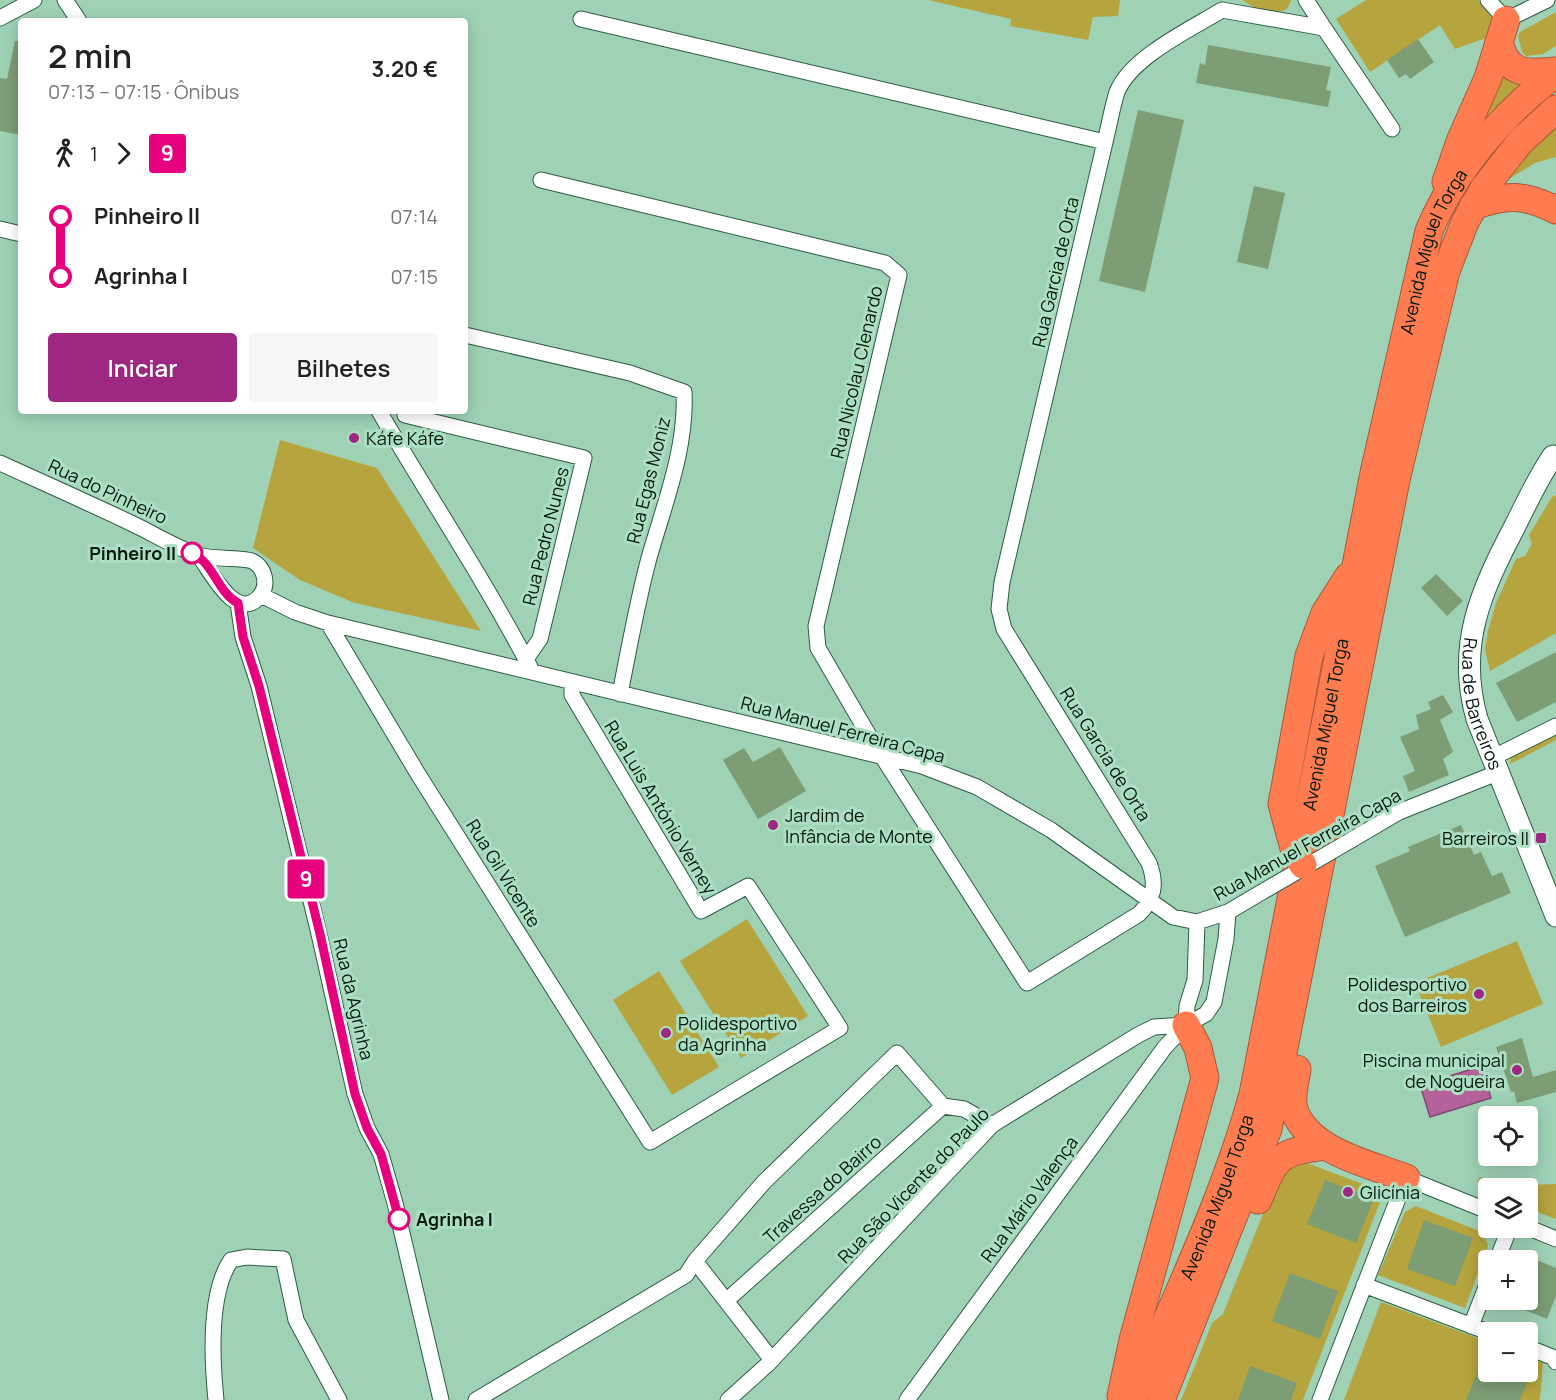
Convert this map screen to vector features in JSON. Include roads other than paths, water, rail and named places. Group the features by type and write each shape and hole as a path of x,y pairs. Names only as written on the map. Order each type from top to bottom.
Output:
{"highway":[{"path":"1503,31 1503,57 1509,65 1528,72 1556,73"},
{"path":"1440,206 1450,167 1488,78 1503,31"},
{"name":"Avenida Miguel Torga","path":"1132,1400 1211,1215 1238,1143 1253,1094 1356,567 1424,253 1440,206 1472,159 1535,90 1556,73"},
{"name":"Avenida Miguel Torga","path":"1161,1400 1268,1129 1412,410 1446,272 1455,243 1473,206 1497,170 1520,142 1556,109"},
{"path":"1473,206 1509,196 1525,197 1556,210"},
{"path":"1300,861 1282,804 1309,656 1324,613 1356,567"},
{"path":"1300,976 1306,1017 1293,1099 1296,1115 1325,1146 1406,1178"},
{"path":"1120,1400 1133,1340 1205,1078 1198,1048 1186,1025"},
{"path":"1201,1300 1224,1284 1270,1171 1285,1153 1325,1146"}],"street":[{"path":"0,18 34,0"},
{"path":"1306,0 1392,129"},
{"path":"1488,0 1503,31 1547,0"},
{"path":"67,4 77,18"},
{"path":"1222,5 1324,28"},
{"name":"Rua Garcia de Orta","path":"1151,901 1154,876 1149,863 1004,629 999,609 1004,572 1118,91 1129,73 1144,58 1222,5"},
{"path":"581,19 1105,142"},
{"name":"Rua Nicolau Clenardo","path":"541,180 885,263 899,275 816,626 818,648 883,756"},
{"path":"0,229 18,233"},
{"name":"Rua Egas Moniz","path":"468,336 630,374 684,392 685,417 672,481 648,561 620,693"},
{"path":"382,414 425,490 495,600 534,675"},
{"name":"Rua Pedro Nunes","path":"405,416 584,458 540,639 526,660"},
{"name":"Rua de Barreiros","path":"1555,457 1532,494 1490,573 1474,619 1468,656 1470,695 1495,765 1556,916"},
{"name":"Rua do Pinheiro","path":"0,463 199,556 251,561 260,567 265,583 261,595"},
{"name":"Rua de Barreiros","path":"1532,494 1556,479"},
{"name":"Rua do Pinheiro","path":"199,556 228,598 238,603"},
{"path":"222,588 222,573 234,561"},
{"path":"238,603 247,603 261,595"},
{"name":"Rua Manuel Ferreira Capa","path":"261,595 295,612 328,624 922,766 977,787 1051,830 1173,917 1197,922 1228,912 1262,892 1300,861 1353,839 1399,812 1495,765 1556,726"},
{"name":"Rua da Agrinha","path":"238,603 243,637 259,686 320,934 355,1094 367,1128 381,1154 392,1193 441,1400"},
{"name":"Rua Gil Vicente","path":"328,624 418,774 650,1142 840,1028"},
{"name":"Rua Luis António Verney","path":"572,683 572,695 701,912 748,886 840,1028"},
{"path":"883,756 1027,983 1139,914 1151,901"},
{"name":"Rua Mário Valença","path":"908,1400 1165,1047 1186,1025 1206,1014 1214,1002 1226,939 1228,912"},
{"path":"1186,1025 1187,1006 1195,980 1197,922"},
{"name":"Rua São Vicente do Paulo","path":"728,1400 772,1360 992,1125 1138,1035 1154,1027 1186,1025"},
{"path":"476,1400 686,1275 695,1261 764,1182 897,1053 944,1107 963,1109 992,1125"},
{"name":"Travessa do Bairro","path":"726,1301 944,1107"},
{"path":"1320,1400 1406,1178 1478,1207"},
{"path":"1538,1232 1556,1239"},
{"path":"216,1400 211,1352 222,1274 231,1260 247,1257 283,1259 296,1320 339,1400"},
{"path":"695,1261 772,1360"},
{"path":"1364,1285 1478,1328"},
{"path":"1471,1326 1478,1308"},
{"path":"1538,1351 1552,1357 1556,1362"}],"place":[{"name":"Káfe Káfe","path":"354,438"},
{"name":"Pinheiro II","path":"192,553"},
{"name":"Jardim de Infância de Monte","path":"773,825"},
{"name":"Barreiros II","path":"1541,838"},
{"name":"Polidesportivo dos Barreiros","path":"1479,994"},
{"name":"Polidesportivo da Agrinha","path":"666,1033"},
{"name":"Piscina municipal de Nogueira","path":"1517,1070"},
{"name":"Glicínia","path":"1348,1192"},
{"name":"Agrinha I","path":"399,1219"}]}
